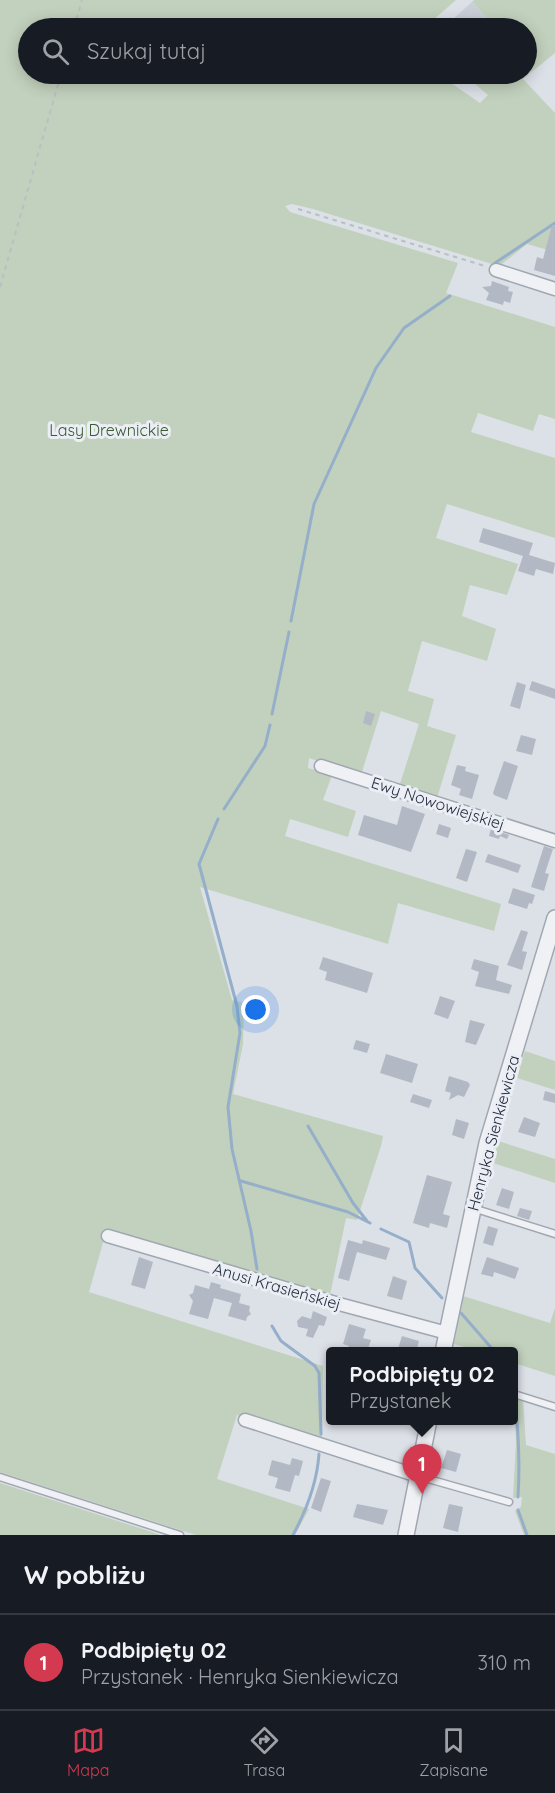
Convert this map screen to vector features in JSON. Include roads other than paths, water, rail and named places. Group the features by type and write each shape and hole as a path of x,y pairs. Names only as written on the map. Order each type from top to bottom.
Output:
{"street":[{"path":"496,270 555,289"},
{"name":"Ewy Nowowiejskiej","path":"321,766 555,841"},
{"name":"Henryka Sienkiewicza","path":"444,1347 487,1143 550,954 555,918"},
{"name":"Anusi Krasieńskiej","path":"108,1236 447,1334"},
{"path":"245,1420 418,1476"},
{"path":"405,1535 428,1425"}],"lane":[{"path":"472,1208 555,1234"},
{"path":"518,1396 555,1407"},
{"path":"418,1476 509,1502"},
{"path":"0,1477 180,1535"}],"waterway":[{"path":"495,263 555,223"},
{"path":"291,621 314,504 376,368 404,328 450,296"},
{"path":"272,714 289,632"},
{"path":"224,809 265,746 270,725"},
{"path":"218,819 199,864 237,1006 240,1033 228,1107 232,1149 251,1231 257,1269"},
{"path":"308,1126 353,1203 367,1221"},
{"path":"241,1181 348,1212 370,1223"},
{"path":"381,1229 409,1242 415,1268 442,1298"},
{"path":"461,1313 491,1347"},
{"path":"272,1326 281,1341 315,1366 319,1373 321,1434"},
{"path":"517,1425 518,1497"},
{"path":"293,1535 311,1496 319,1454"},
{"path":"518,1510 527,1535"}],"place":[{"name":"Podbipięty 02","path":"422,1494"}],"park label":[{"name":"Lasy Drewnickie","path":"109,430"}]}
